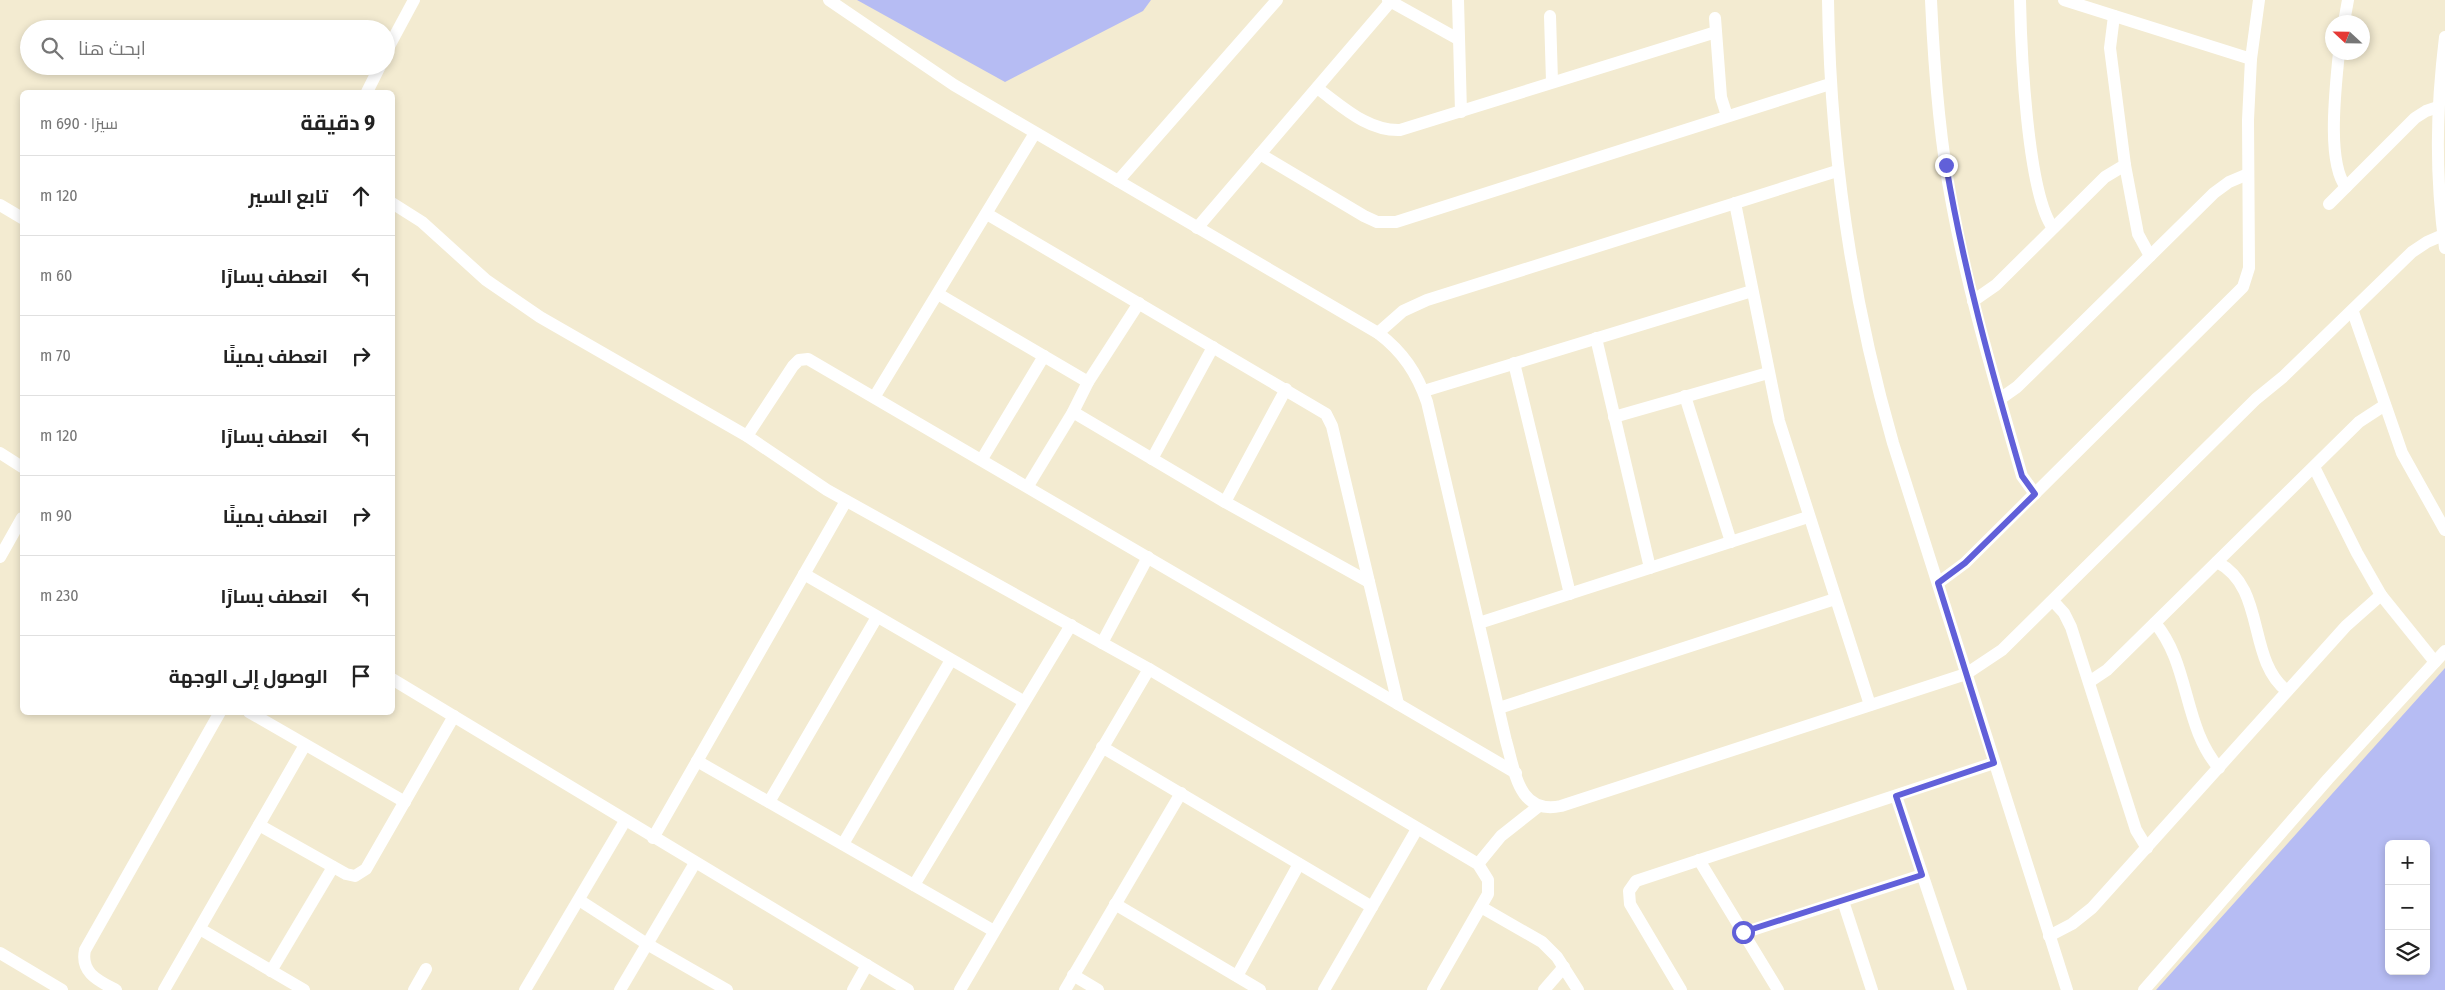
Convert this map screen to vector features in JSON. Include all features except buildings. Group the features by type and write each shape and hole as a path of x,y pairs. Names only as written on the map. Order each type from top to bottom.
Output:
{"street":[{"path":"395,35 414,0"},
{"path":"829,0 937,74 1378,333 1406,359 1420,380 1424,391 1516,773 1522,792 1530,801 1538,806 1547,808 1561,806 1966,674 2002,650 2256,399 2283,378 2419,247 2444,242 2437,173 2438,107 2445,37"},
{"path":"1118,181 1277,0"},
{"path":"1458,0 1461,112"},
{"path":"1828,0 1830,84 1837,171 1851,270 1870,361 1893,443 2067,990"},
{"path":"1931,0 1940,128 1954,212 1973,301 2022,476 2035,494"},
{"path":"2020,0 2023,65 2034,158 2042,205 2053,228"},
{"path":"2064,0 2251,59"},
{"path":"1938,583 1965,563 2243,287 2249,268 2248,120 2251,59 2259,0"},
{"path":"2345,15 2348,0"},
{"path":"1197,228 1389,1 1458,39"},
{"path":"1550,16 1552,82"},
{"path":"2114,16 2110,48 2125,165 2136,226 2141,242 2150,256"},
{"path":"1715,18 1721,97 1727,116"},
{"path":"1316,88 1363,121 1382,129 1409,129 1552,82 1716,32"},
{"path":"2338,60 2335,108 2335,164 2339,176 2346,187"},
{"path":"369,90 376,75"},
{"path":"1260,154 1364,216 1377,222 1389,223 1830,84"},
{"path":"2329,204 2414,118 2438,107"},
{"path":"875,396 1035,133"},
{"path":"1973,301 1996,284 2104,177 2125,165"},
{"path":"1378,333 1403,311 1427,300 1837,171"},
{"path":"2000,399 2017,387 2214,193 2229,182 2248,174"},
{"path":"1735,203 1768,372 1787,453 1870,705"},
{"path":"0,205 20,217"},
{"path":"395,205 422,222 481,276 534,313 747,436 813,482 1149,669 1478,864 1487,875 1489,884 1488,894 1433,990"},
{"path":"987,214 1326,414 1332,426 1398,704"},
{"path":"1424,391 1752,291"},
{"path":"938,294 1088,382"},
{"path":"1028,486 1073,412 1088,382 1139,303"},
{"path":"2353,312 2402,453 2445,530"},
{"path":"1596,338 1650,568"},
{"path":"1152,459 1213,347"},
{"path":"982,459 1044,356"},
{"path":"747,436 792,366 803,358 808,359 875,396 1516,773"},
{"path":"1514,363 1570,594"},
{"path":"1614,416 1768,372"},
{"path":"1225,502 1286,389"},
{"path":"1685,396 1731,542"},
{"path":"2089,682 2107,670 2359,422 2385,405"},
{"path":"1073,412 1225,502 1369,582"},
{"path":"0,453 20,466"},
{"path":"2314,467 2348,536 2381,595 2435,662"},
{"path":"653,838 846,501"},
{"path":"1479,623 1808,517"},
{"path":"0,555 20,521"},
{"path":"1102,643 1148,557"},
{"path":"2217,562 2235,574 2243,586 2269,667 2276,681 2287,691"},
{"path":"804,574 1023,701"},
{"path":"2049,936 2072,924 2092,908 2346,626 2381,595"},
{"path":"1499,708 1835,599"},
{"path":"2053,601 2068,620 2136,830 2146,848"},
{"path":"769,802 877,617"},
{"path":"2154,623 2171,650 2200,739 2218,768"},
{"path":"914,884 1023,701 1071,625"},
{"path":"2144,990 2328,778 2445,651"},
{"path":"843,844 952,660"},
{"path":"960,990 1149,669"},
{"path":"395,681 908,990"},
{"path":"116,990 90,975 84,960 85,950 218,715"},
{"path":"254,715 404,802"},
{"path":"259,825 350,876 363,872 454,716"},
{"path":"164,990 305,745"},
{"path":"1102,747 1372,907"},
{"path":"697,761 994,930"},
{"path":"1681,990 1630,904 1628,896 1631,887 1636,881 1994,763"},
{"path":"1064,990 1181,793"},
{"path":"1896,796 1961,990"},
{"path":"1478,864 1515,823 1538,806"},
{"path":"525,990 625,821"},
{"path":"1324,990 1417,829"},
{"path":"1699,860 1778,990"},
{"path":"620,990 695,863"},
{"path":"1237,976 1299,864"},
{"path":"271,971 333,867"},
{"path":"1743,932 1922,875"},
{"path":"579,900 647,944 727,990"},
{"path":"1843,900 1872,990"},
{"path":"1116,904 1260,990"},
{"path":"1481,907 1534,936 1549,948 1564,967 1578,990"},
{"path":"200,929 304,990"},
{"path":"0,953 62,990"},
{"path":"853,990 867,966"},
{"path":"1544,990 1564,967"},
{"path":"414,990 426,969"},
{"path":"1073,975 1098,990"}],"shaded area":[{"path":"857,0 1151,0 1143,11 1005,82"},
{"path":"2445,668 2445,990 2156,990"}],"route":[{"path":"1743,932 1922,875 1896,796 1994,763 1938,583 1965,563 2035,494 2022,476 1990,368 1959,240 1946,165"}]}
